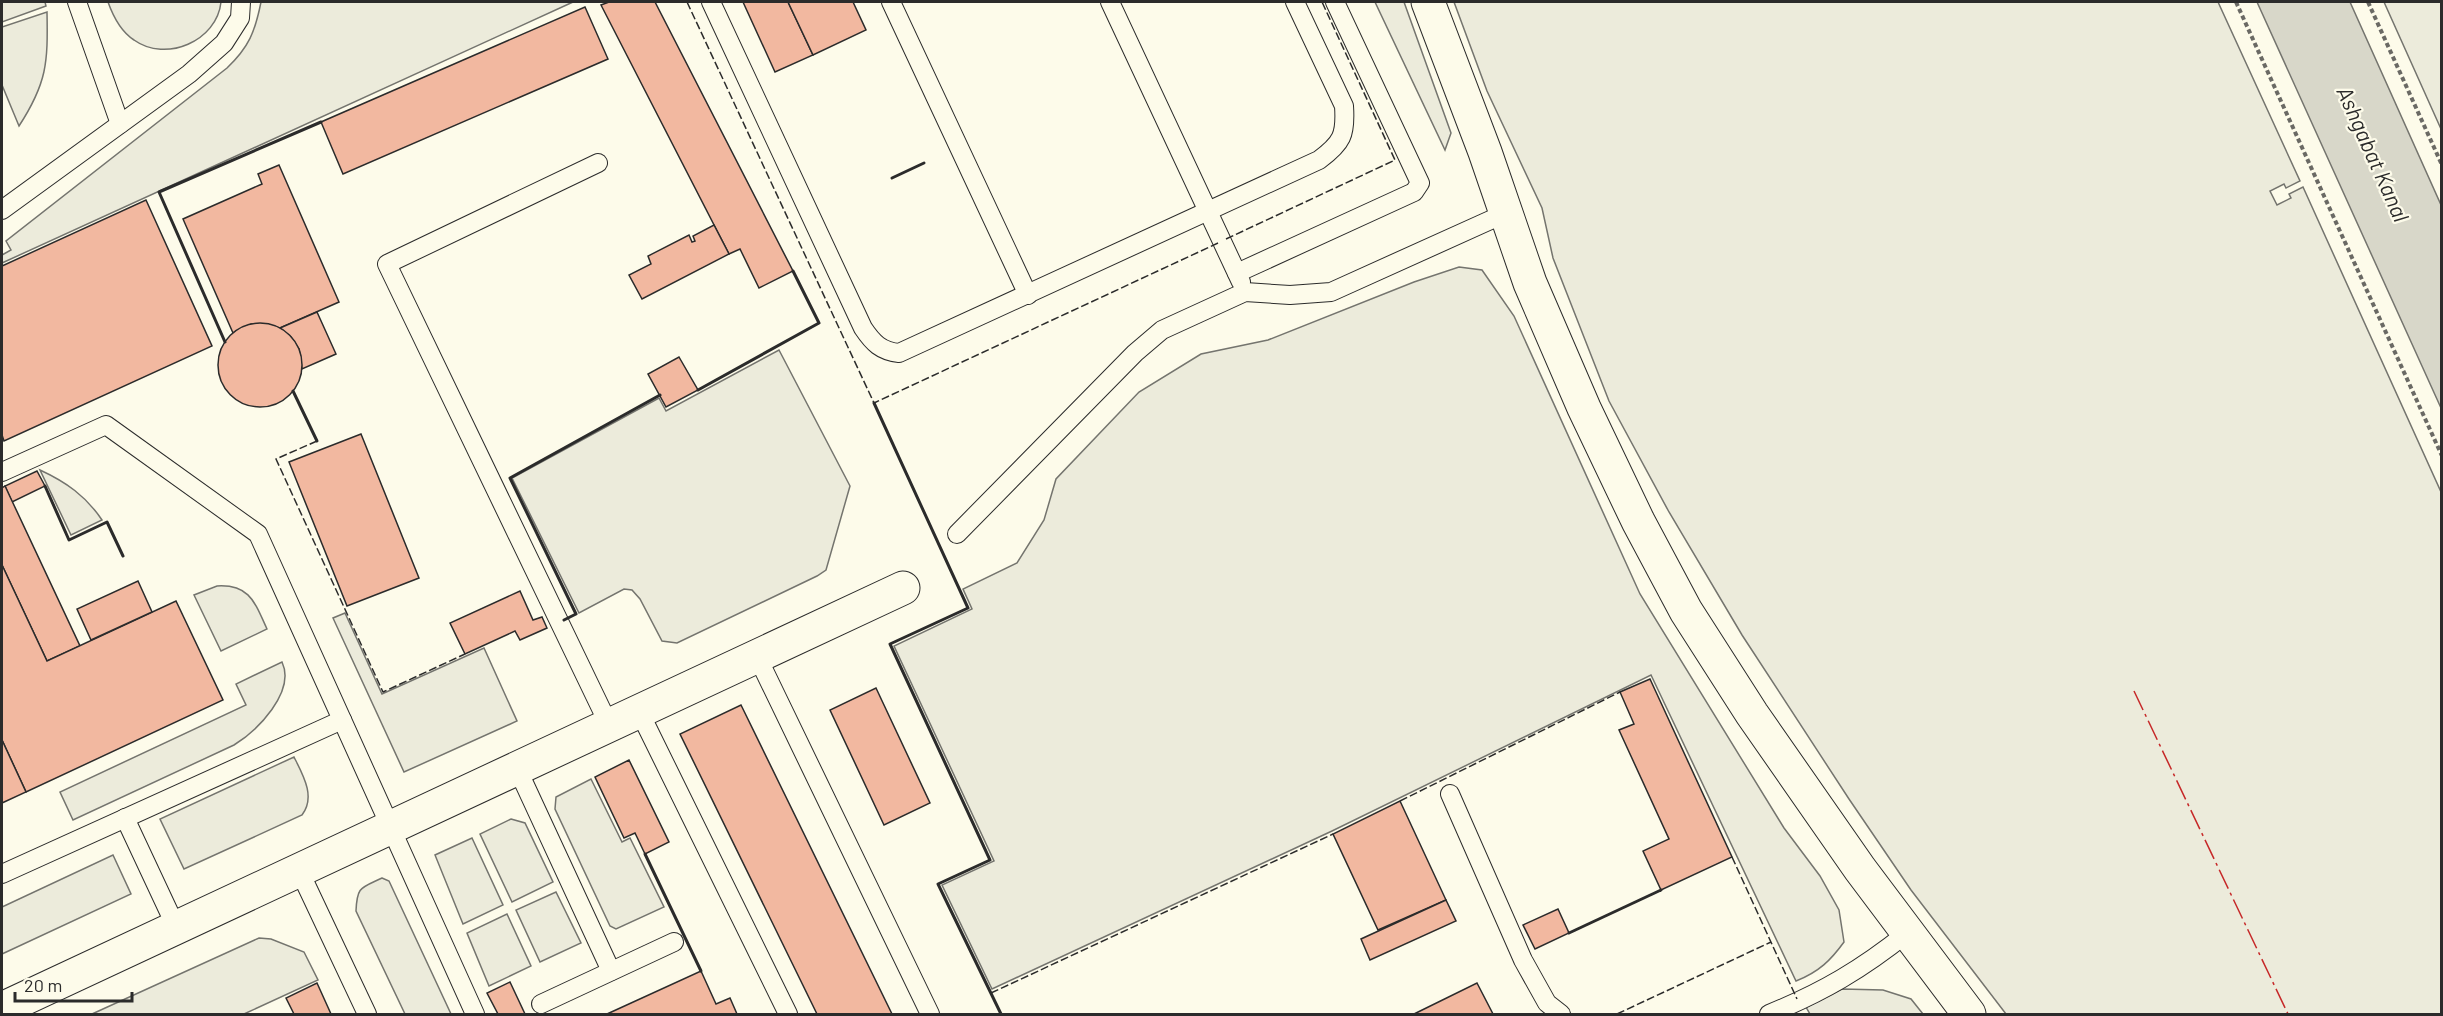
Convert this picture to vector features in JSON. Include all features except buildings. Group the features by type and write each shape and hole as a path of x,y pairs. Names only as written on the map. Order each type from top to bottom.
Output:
{"street":[{"path":"1428,2 1485,152 1530,283 1584,408 1638,521 1686,611 1752,714 1860,869 1969,1014"},
{"path":"12,1008 176,927 903,588"}],"lane":[{"path":"77,2 120,124"},
{"path":"2,210 189,74 224,43 240,18 241,2"},
{"path":"711,2 863,328 874,344 885,351 899,353 1319,160 1334,149 1343,137 1344,106 1295,2"},
{"path":"891,2 1028,295"},
{"path":"1110,2 1245,292"},
{"path":"1237,273 1414,192 1420,183 1335,2"},
{"path":"598,163 387,264 609,725"},
{"path":"957,534 1134,352 1162,330 1245,292 1290,295 1331,292 1506,213"},
{"path":"2,472 106,425 258,534 475,1014"},
{"path":"757,656 930,1014"},
{"path":"639,711 788,1014"},
{"path":"2,874 342,720"},
{"path":"517,768 611,971"},
{"path":"1450,794 1523,960 1547,1003 1561,1014"},
{"path":"125,818 176,927"},
{"path":"299,870 367,1014"},
{"path":"1769,1014 1836,984 1869,963 1907,933"},
{"path":"541,1004 674,942"}],"path":[{"path":"2236,2 2442,456"},
{"path":"2368,2 2442,165"}],"shaded area":[{"path":"2,2 45,2 46,6 2,22"},
{"path":"108,2 221,2 210,28 200,37 175,48 161,49 147,47 129,36 118,23"},
{"path":"261,2 573,2 2,263 2,255 11,250 6,241 227,68 241,53 250,38"},
{"path":"1375,2 1404,2 1451,133 1445,150"},
{"path":"1454,2 2218,2 2300,181 2286,188 2284,184 2270,191 2277,205 2291,198 2289,194 2303,187 2441,492 2441,1014 2006,1014 1911,890 1849,799 1742,635 1669,512 1609,401 1553,258 1542,208 1487,91"},
{"path":"2384,2 2441,2 2441,129"},
{"path":"47,12 44,72 35,97 19,126 2,85 2,27"},
{"path":"1459,267 1482,270 1514,316 1640,594 1784,828 1820,876 1839,910 1844,942 1824,965 1796,981 1651,675 1332,831 992,989 942,885 994,861 894,646 972,609 963,589 1017,563 1044,520 1056,479 1139,392 1201,354 1268,340 1414,282"},
{"path":"779,350 850,486 826,570 677,643 662,641 640,599 632,590 624,589 579,613 512,478 659,398 666,411"},
{"path":"40,470 75,490 102,520 71,535"},
{"path":"217,586 237,588 250,597 267,629 221,651 194,595"},
{"path":"345,613 382,694 484,648 517,721 404,772 333,618"},
{"path":"282,662 285,674 284,686 279,698 263,720 243,739 73,820 60,792 246,705 236,684"},
{"path":"294,757 308,793 308,801 302,815 184,869 160,819"},
{"path":"591,779 622,842 630,838 664,907 616,929 610,926 555,809 556,797"},
{"path":"511,819 525,823 553,882 512,902 480,834"},
{"path":"472,838 503,905 463,924 435,855"},
{"path":"113,855 131,894 2,954 2,907"},
{"path":"382,878 389,881 451,1014 405,1014 356,911 359,892"},
{"path":"556,892 581,943 540,962 516,910"},
{"path":"507,914 531,966 489,986 467,933"},
{"path":"259,938 271,939 304,952 318,980 244,1014 92,1014"},
{"path":"1842,989 1883,990 1911,999 1923,1014 1810,1014 1806,1007"}],"water":[{"name":"Ashgabat Kanal","path":"2257,2 2350,2 2441,205 2441,408"}],"fence":[{"path":"687,2 874,403 1218,243"},
{"path":"1226,239 1395,160 1322,2"},
{"path":"317,441 276,459 383,692 465,654"},
{"path":"1400,801 1620,692"},
{"path":"991,993 1333,834"},
{"path":"1732,857 1797,999"},
{"path":"1617,1014 1771,942"}],"wall":[{"path":"225,342 159,192 321,122"},
{"path":"892,178 924,163"},
{"path":"698,390 819,323 793,271"},
{"path":"293,391 317,441"},
{"path":"564,620 576,614 510,478 660,395"},
{"path":"874,403 968,608 890,644 990,860 938,884 1001,1014"},
{"path":"45,486 69,540 107,522 123,556"},
{"path":"645,854 701,971"},
{"path":"1569,933 1661,890"}],"power":[{"path":"2134,691 2288,1014"}]}
